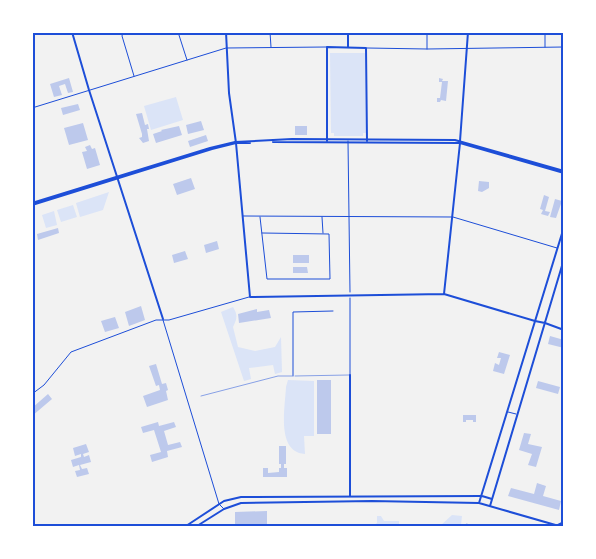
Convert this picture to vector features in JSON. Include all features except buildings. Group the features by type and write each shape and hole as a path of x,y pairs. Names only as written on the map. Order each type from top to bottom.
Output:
{"street":[{"path":"72,32 220,504 224,509"},
{"path":"123,32 122,36 134,76"},
{"path":"178,32 187,60"},
{"path":"226,32 229,93 236,142 250,297"},
{"path":"270,32 270,48"},
{"path":"348,32 348,47"},
{"path":"426,49 427,32"},
{"path":"444,294 460,142 468,32"},
{"path":"545,32 545,47"},
{"path":"327,47 327,140"},
{"path":"32,108 226,48 348,47 468,49 564,47"},
{"path":"366,48 367,140"},
{"path":"327,140 367,140"},
{"path":"32,204 236,142 367,140 460,142 564,172"},
{"path":"348,141 350,292"},
{"path":"243,216 453,217 557,248"},
{"path":"260,216 267,279 330,279 329,234 262,233"},
{"path":"322,216 323,234"},
{"path":"479,503 564,227"},
{"path":"490,506 564,259"},
{"path":"32,394 44,385 70,352 156,320 169,320 250,297 444,294 564,330"},
{"path":"350,298 350,502"},
{"path":"293,376 293,312 333,311"},
{"path":"508,412 517,414"},
{"path":"186,526 220,504 241,497 481,496 492,499"},
{"path":"197,526 224,509 241,503 479,503 559,526 564,522"}],"lane":[{"path":"201,396 278,376 350,376"}],"path":[{"path":"462,526 467,524 470,526"}],"shaded area":[{"path":"330,53 365,53 366,133 363,133 363,136 334,136 334,133 331,133"},
{"path":"176,97 183,120 151,130 144,106"},
{"path":"109,192 103,210 80,217 76,203"},
{"path":"73,205 77,217 61,222 57,210"},
{"path":"54,211 57,225 46,228 42,215"},
{"path":"233,307 236,317 233,327 238,347 255,351 275,347 281,337 282,372 275,374 273,365 249,368 251,379 244,381 221,312"},
{"path":"288,380 314,381 314,436 304,436 305,454 296,451 290,446 286,437 284,417"},
{"path":"452,515 462,516 461,525 440,526"},
{"path":"377,516 381,516 384,521 399,521 399,526 373,526 377,523"}]}
